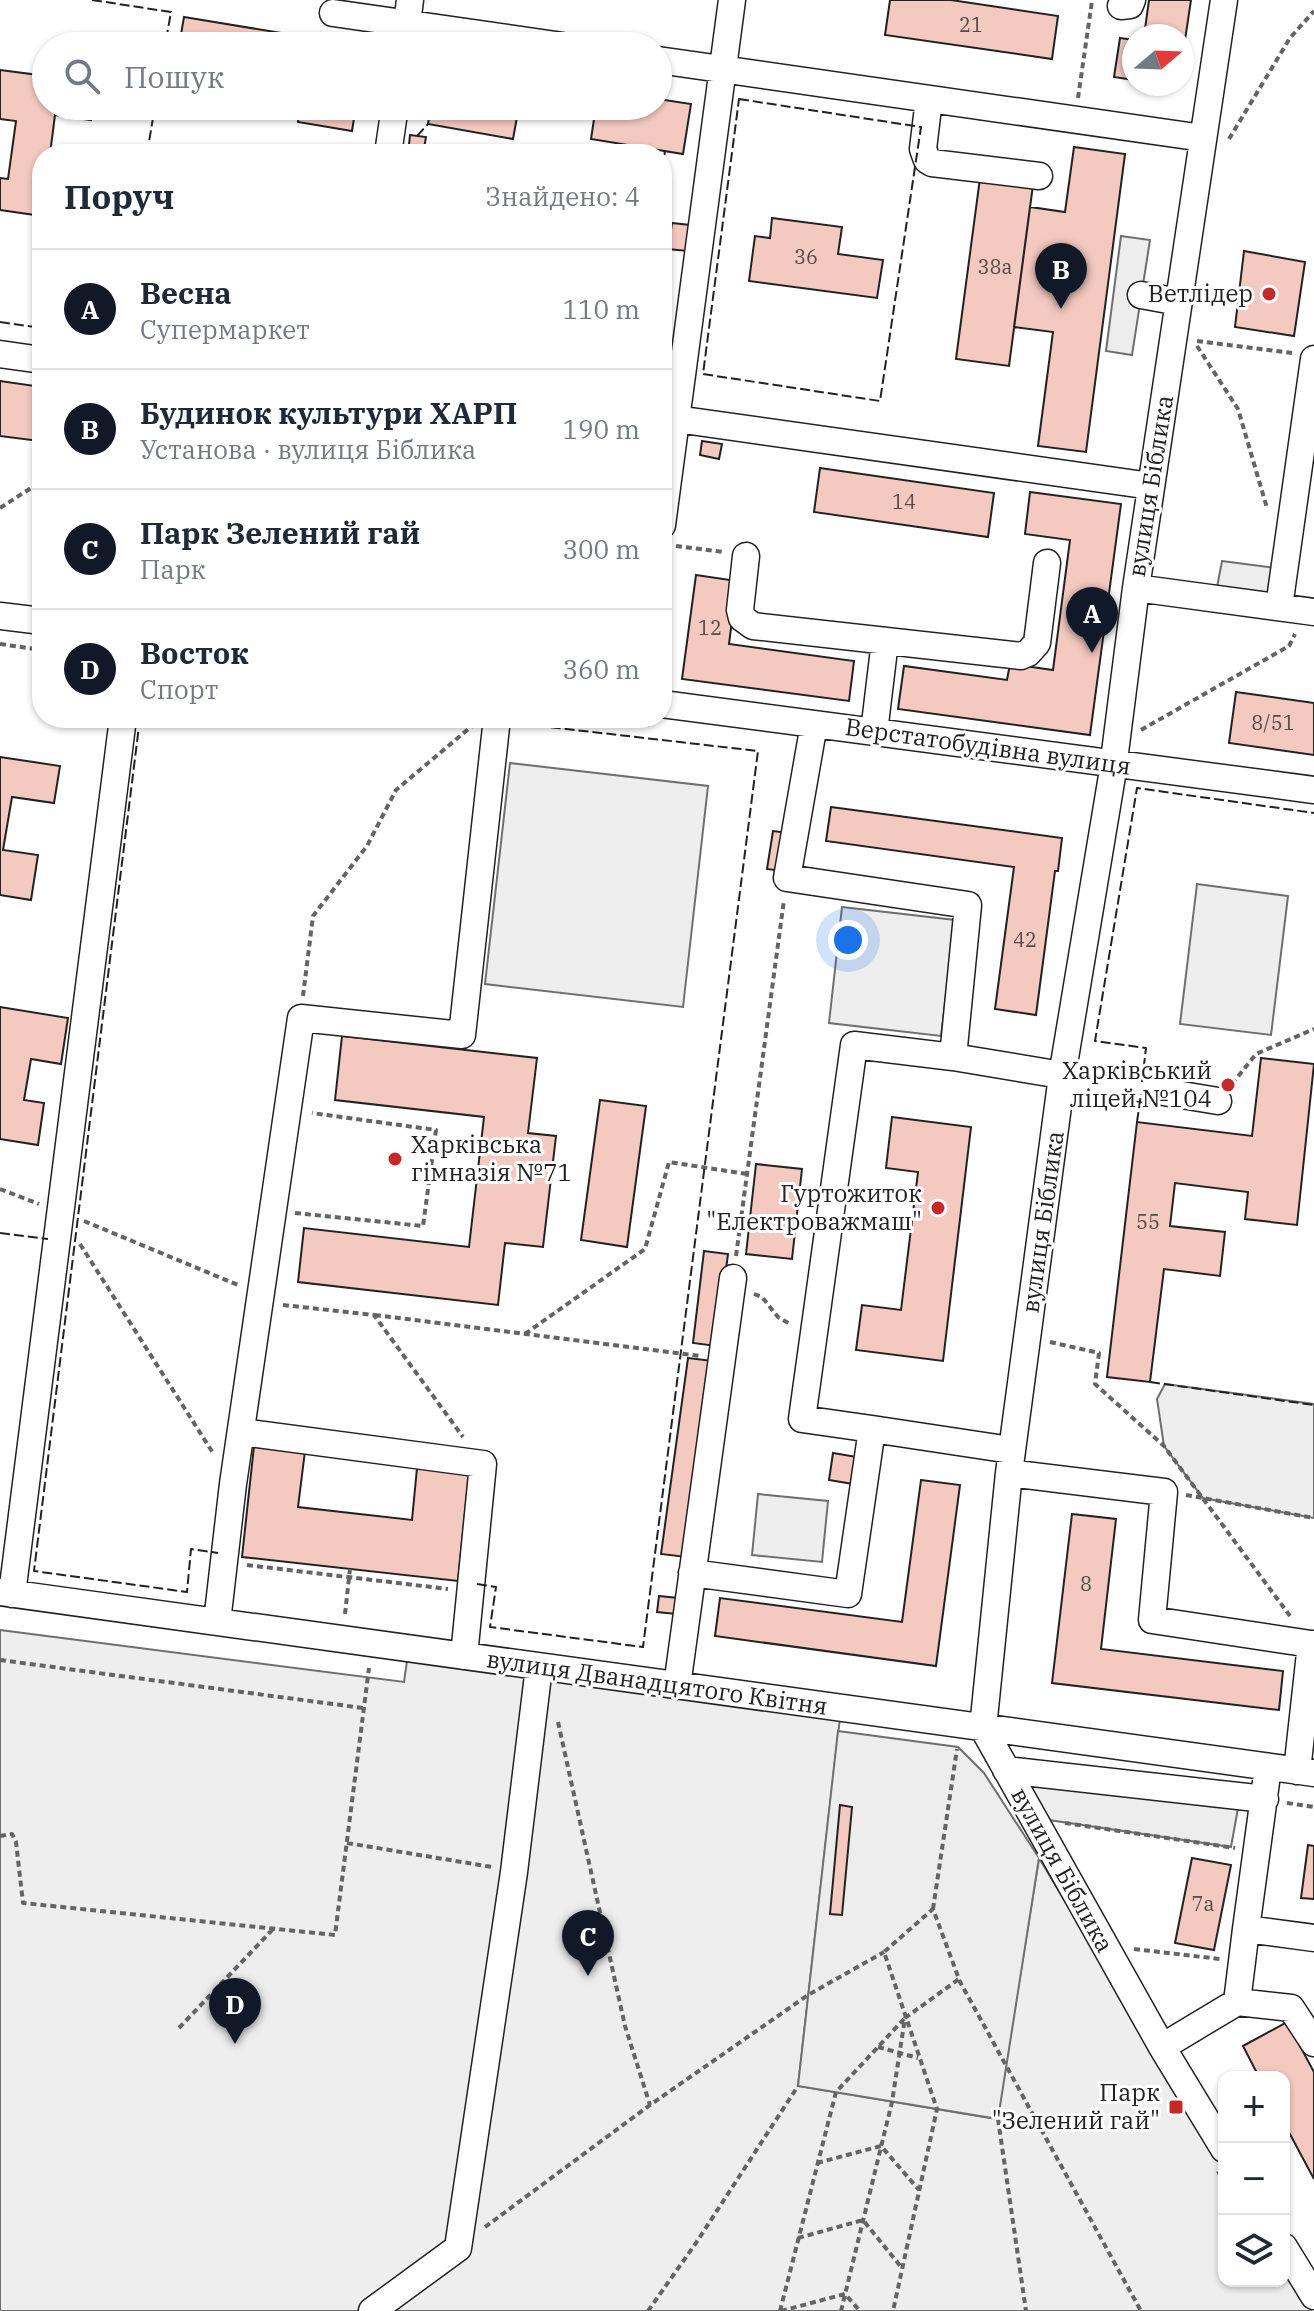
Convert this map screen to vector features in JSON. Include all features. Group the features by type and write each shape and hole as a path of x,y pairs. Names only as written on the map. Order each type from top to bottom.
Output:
{"street":[{"path":"406,32 410,0"},
{"path":"672,472 732,0"},
{"name":"вулиця Біблика","path":"1220,2143 1162,2047 983,1728 1010,1462 1062,1076 1114,765 1136,588 1224,0"},
{"path":"333,13 465,32"},
{"path":"672,62 1203,138"},
{"path":"929,99 923,149 927,160 1039,176"},
{"path":"389,144 393,120"},
{"path":"1141,295 1179,302"},
{"path":"0,354 32,359"},
{"path":"1279,607 1306,356"},
{"path":"672,418 1151,486"},
{"path":"746,556 740,610 742,618 753,626 1021,656 1037,643 1047,563"},
{"path":"1136,588 1310,611"},
{"path":"0,616 32,620"},
{"path":"874,732 885,641"},
{"name":"Верстатобудівна вулиця","path":"672,705 1314,790"},
{"path":"814,724 787,878 968,905 953,1057"},
{"path":"6,1593 122,728"},
{"path":"217,1622 233,1484 301,1018 462,1035 488,728"},
{"path":"1218,1101 953,1057 854,1045 802,1419 872,1429 1010,1462 1164,1492 1152,1620 1312,1644 1305,1772"},
{"path":"677,1686 732,1282"},
{"path":"692,1573 848,1594 872,1429"},
{"path":"241,1432 483,1464 464,1656"},
{"name":"вулиця Дванадцятого Квітня","path":"6,1593 1305,1772"},
{"path":"372,2311 458,2248 514,1872 539,1667"},
{"path":"1237,2002 1267,1767"},
{"path":"1006,1770 1265,1799"},
{"path":"1246,1929 1314,1938"},
{"path":"1162,2047 1237,2002 1291,2008 1314,2043"},
{"path":"1290,2257 1314,2296"}],"path":[{"path":"1077,104 1092,1"},
{"path":"1203,138 1221,153 1290,38 1314,11"},
{"path":"1268,510 1238,409 1193,341 1306,356"},
{"path":"0,508 32,487"},
{"path":"672,537 746,556"},
{"path":"1134,734 1289,646 1310,611"},
{"path":"0,644 32,649"},
{"path":"301,1018 313,916 367,846 396,790 477,728"},
{"path":"787,878 732,1282 762,1297 778,1317 813,1336"},
{"path":"1218,1101 1256,1054 1314,1029"},
{"path":"272,1210 423,1226 436,1130 287,1109"},
{"path":"525,1334 645,1249 669,1162 747,1174"},
{"path":"0,1189 278,1304 722,1358"},
{"path":"59,1211 233,1484"},
{"path":"374,1315 483,1464"},
{"path":"1050,1342 1099,1353 1095,1384 1164,1446 1312,1644"},
{"path":"1164,1492 1314,1518"},
{"path":"224,1562 471,1592"},
{"path":"344,1621 350,1569"},
{"path":"0,1660 363,1708"},
{"path":"0,1836 12,1834 16,1842 23,1903 335,1935 369,1666"},
{"path":"558,1722 625,2026 650,2105"},
{"path":"958,1747 933,1909 959,1979 1141,2311"},
{"path":"1064,1823 1240,1849"},
{"path":"346,1843 514,1872"},
{"path":"458,2248 650,2105 808,1995 884,1952 933,1909"},
{"path":"179,2028 274,1928"},
{"path":"1134,1949 1220,1959"},
{"path":"884,1952 937,2109 893,2311"},
{"path":"845,2294 780,2311 836,2092 905,2018 959,1979"},
{"path":"841,2311 892,2102 905,2018"},
{"path":"878,2047 919,2059"},
{"path":"648,2311 798,2086"},
{"path":"998,2119 1026,2311"},
{"path":"817,2163 881,2146"},
{"path":"881,2146 919,2190"},
{"path":"798,2238 863,2220"},
{"path":"863,2220 902,2268"},
{"path":"845,2294 860,2311"}],"shaded area":[{"path":"1121,236 1150,240 1132,355 1106,351"},
{"path":"1222,561 1275,568 1269,606 1215,598"},
{"path":"510,763 708,786 683,1007 485,984"},
{"path":"1197,884 1288,896 1271,1035 1180,1024"},
{"path":"842,907 955,920 941,1036 829,1023"},
{"path":"1165,1384 1314,1404 1314,1518 1203,1498 1164,1446 1157,1399"},
{"path":"758,1494 828,1501 822,1562 752,1555"},
{"path":"0,1630 404,1682 409,1647 841,1709 798,2086 997,2119 1039,1858 1218,2156 1218,2287 1290,2287 1290,2276 1311,2311 0,2311"},
{"path":"838,1731 958,1747 984,1773 1039,1858 998,2119 798,2086"},
{"path":"1021,1771 1240,1797 1231,1847 1049,1820"}],"building":[{"path":"890,0 951,0 1058,16 1052,59 885,35"},
{"path":"1149,0 1191,0 1187,24 1146,24"},
{"path":"184,17 275,32 181,32"},
{"path":"1120,38 1122,38 1122,78 1114,77"},
{"path":"0,70 32,74 32,120 54,120 51,144 32,144 32,215 0,210 0,178 8,179 16,121 0,119"},
{"path":"672,101 691,104 683,154 672,152 672,144 622,144 591,139 594,120 672,120"},
{"path":"298,120 354,120 352,131"},
{"path":"429,120 516,120 513,139 428,124"},
{"path":"410,135 426,137 425,144 409,144"},
{"path":"1074,147 1125,154 1086,452 1038,446 1053,332 1014,327 1030,207 1065,212"},
{"path":"980,178 1033,185 1009,366 956,359"},
{"path":"772,218 842,227 838,254 883,260 877,298 749,281 755,236 770,238"},
{"path":"672,223 690,225 687,251 672,249"},
{"name":"Ветлідер","path":"1244,251 1305,262 1294,336 1235,327"},
{"path":"0,381 32,386 32,440 0,436"},
{"path":"702,441 722,444 719,459 700,455"},
{"path":"820,468 994,493 988,537 814,512"},
{"path":"1030,492 1121,504 1090,735 898,709 904,666 1007,680 1010,664 1053,670 1070,540 1025,534"},
{"path":"696,575 737,581 729,644 854,661 849,701 682,679"},
{"path":"1236,692 1314,703 1314,755 1229,743"},
{"path":"0,757 60,766 54,803 12,797 3,850 38,855 31,900 0,895"},
{"path":"831,807 1062,838 1036,1015 995,1009 1014,867 826,841"},
{"path":"773,831 788,833 782,871 767,869"},
{"path":"0,1007 68,1018 61,1064 31,1059 24,1100 44,1103 38,1145 0,1139"},
{"path":"342,1036 537,1058 528,1133 556,1136 543,1247 505,1243 498,1305 298,1282 304,1228 469,1247 484,1117 335,1100"},
{"path":"1261,1058 1314,1064 1297,1225 1245,1219 1248,1192 1175,1183 1170,1226 1225,1232 1220,1276 1164,1269 1150,1382 1107,1377 1137,1122 1252,1136"},
{"path":"600,1100 646,1106 627,1247 581,1240"},
{"name":"Гуртожиток \"Електроважмаш\"","path":"892,1117 971,1127 943,1361 856,1350 862,1305 901,1310 918,1172 886,1168"},
{"path":"756,1164 802,1169 792,1259 746,1254"},
{"path":"704,1251 728,1254 716,1346 693,1343"},
{"path":"688,1358 713,1361 686,1557 661,1554"},
{"path":"254,1446 305,1451 298,1507 412,1520 417,1468 469,1474 458,1581 242,1557"},
{"path":"833,1453 857,1457 853,1484 829,1480"},
{"path":"921,1480 960,1485 936,1666 715,1636 720,1598 902,1622"},
{"path":"1072,1514 1116,1519 1101,1649 1283,1671 1279,1710 1052,1683"},
{"path":"659,1596 678,1598 676,1614 657,1612"},
{"path":"840,1805 852,1807 842,1915 830,1914"},
{"path":"1308,1845 1314,1846 1314,1899 1301,1898"},
{"path":"1192,1858 1231,1865 1214,1950 1175,1943"},
{"path":"1287,2022 1314,2072 1314,2179 1290,2134 1290,2071 1256,2071 1243,2046"}],"fence":[{"path":"92,0 171,12 167,32"},
{"path":"739,99 921,127 880,401 703,374 739,99"},
{"path":"149,144 153,120"},
{"path":"417,136 428,124"},
{"path":"0,322 32,327"},
{"path":"139,728 34,1571 187,1592 191,1549 218,1553"},
{"path":"477,1584 496,1587 490,1627 643,1647 758,751 557,728"},
{"path":"1142,1082 1146,1048 1095,1041 1137,788 1314,813"},
{"path":"1137,1122 1141,1094"},
{"path":"0,1233 48,1239"},
{"path":"1150,1382 1314,1405"}],"place":[{"name":"Ветлідер","path":"1269,294"},
{"name":"Будинок культури ХАРП","path":"1061,309"},
{"name":"Весна","path":"1092,653"},
{"name":"Харківський ліцей №104","path":"1228,1085"},
{"name":"Харківська гімназія №71","path":"395,1159"},
{"name":"Гуртожиток \"Електроважмаш\"","path":"938,1208"},
{"name":"Парк Зелений гай","path":"588,1976"},
{"name":"Восток","path":"235,2044"},
{"name":"Парк \"Зелений гай\"","path":"1176,2107"}]}
